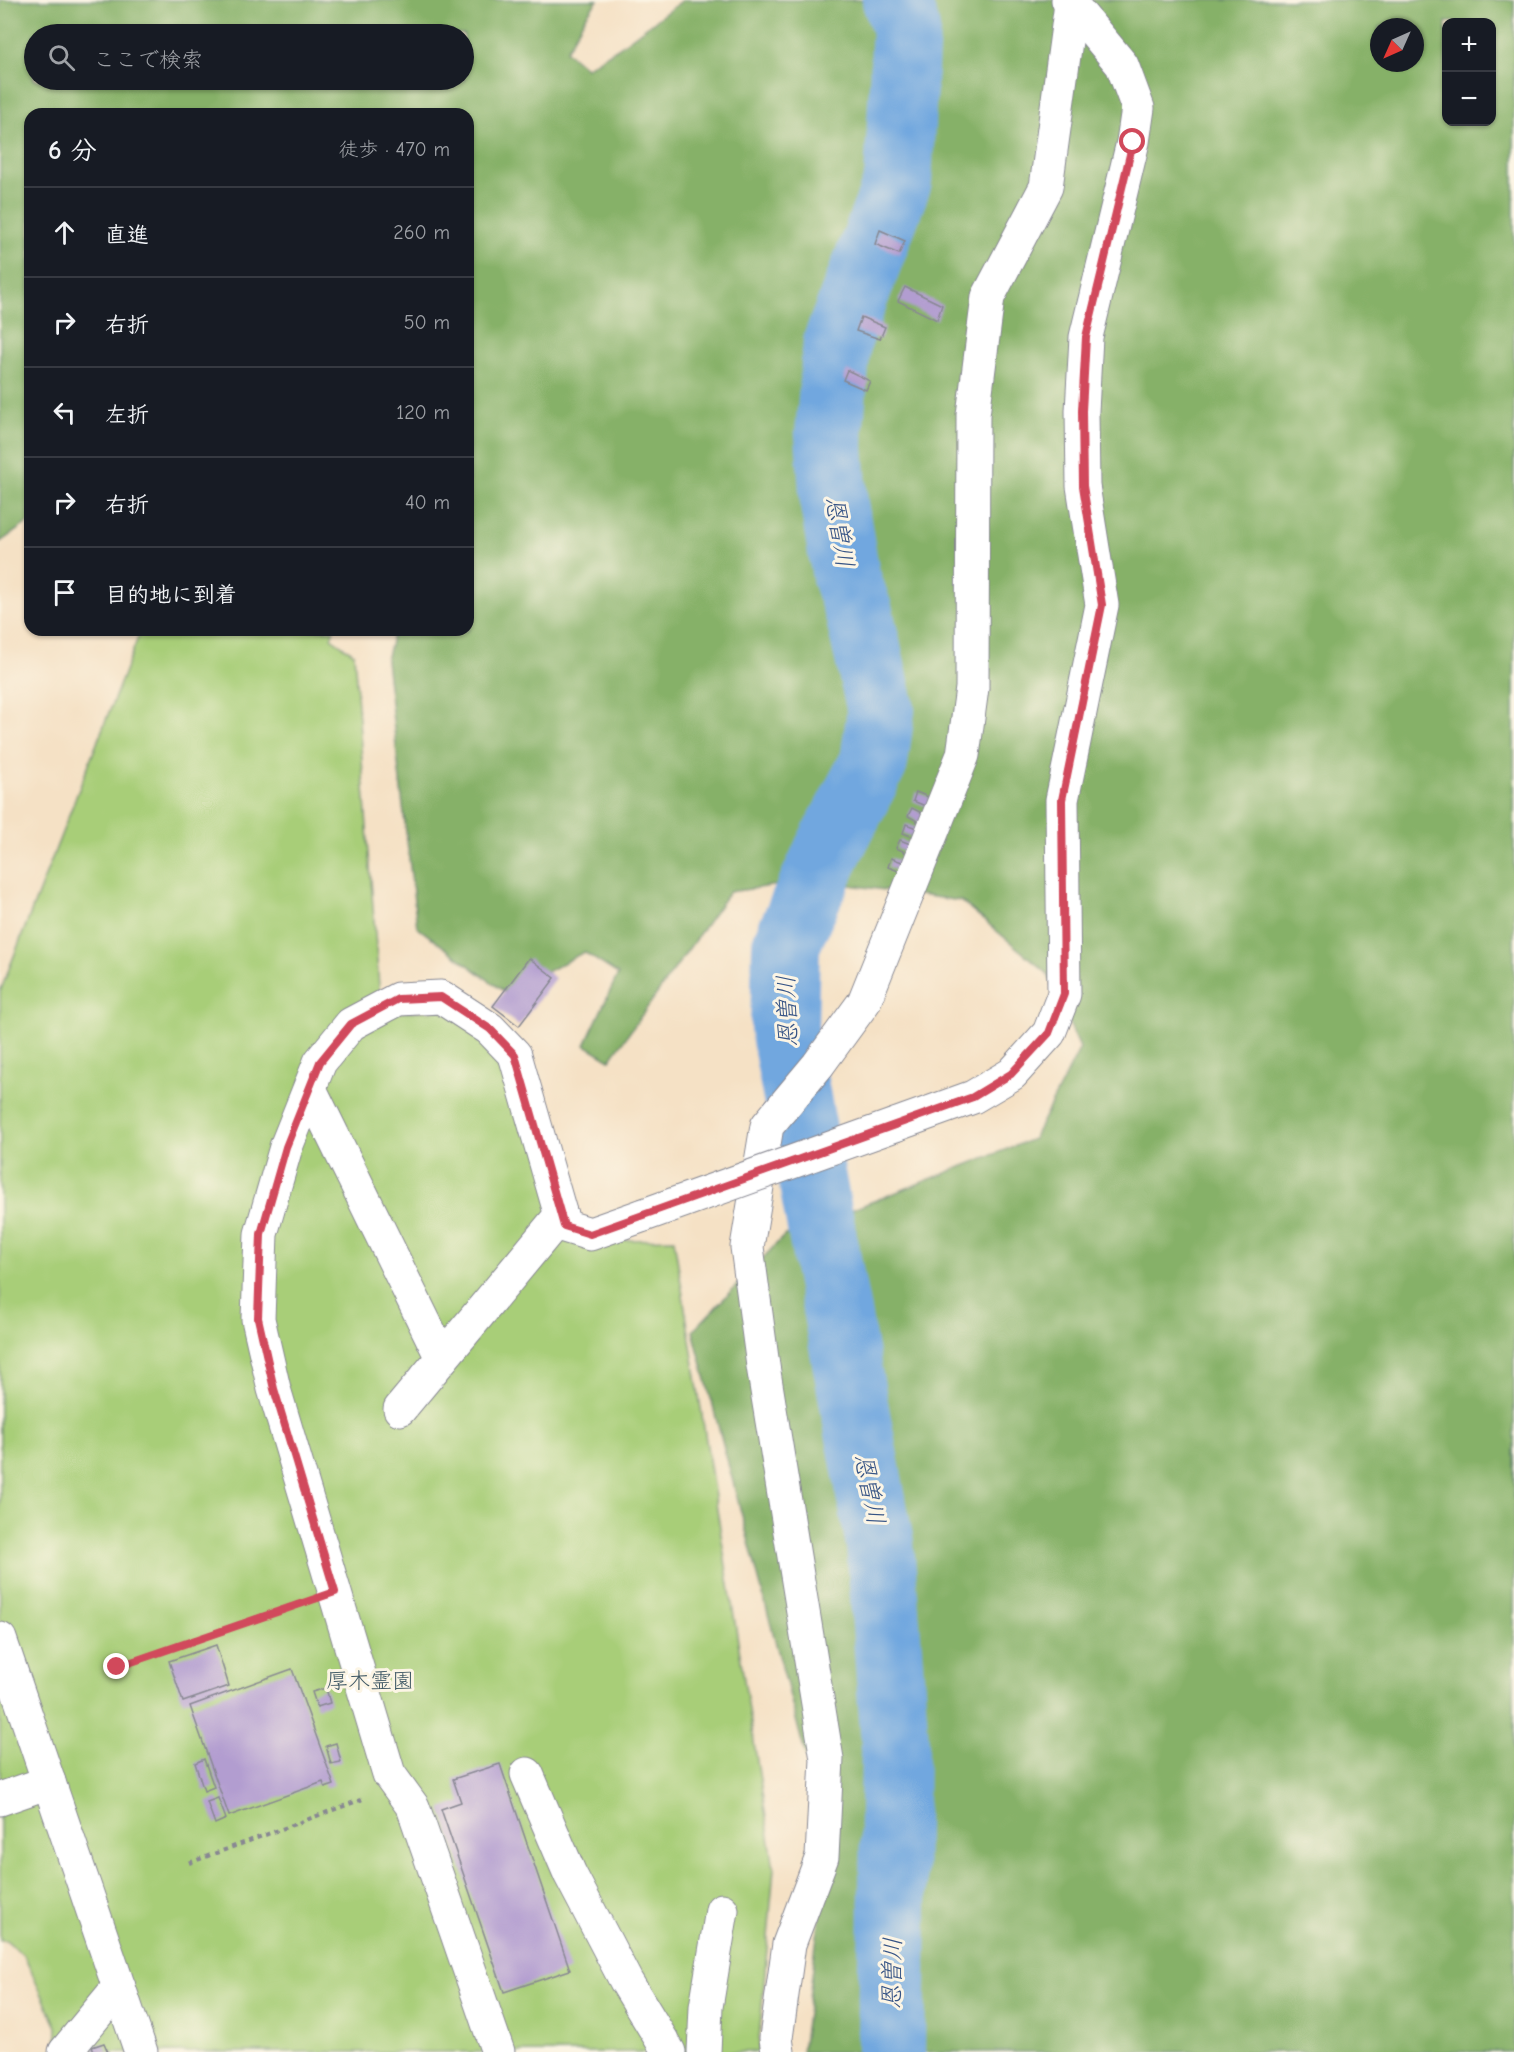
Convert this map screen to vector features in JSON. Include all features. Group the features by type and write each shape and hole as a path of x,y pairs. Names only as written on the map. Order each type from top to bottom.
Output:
{"street":[{"path":"778,2052 776,2038 789,1944 822,1857 827,1759 765,1378 747,1247 767,1126 818,1065 864,1002 963,755 972,688 973,415 988,297 1046,187 1069,2"},
{"path":"498,2052 413,1807 394,1780 274,1389 258,1318 261,1234 286,1147 320,1062 351,1024 398,999 441,997 490,1029 515,1055 564,1226 590,1234 973,1097 1011,1074 1049,1033 1064,994 1062,800 1102,605 1083,486 1082,411 1086,337 1133,142 1138,108 1122,65 1069,2"},
{"path":"310,1089 442,1358"},
{"path":"400,1409 561,1215"},
{"path":"0,1639 141,2052"},
{"path":"527,1774 569,1870 638,2000 669,2052"},
{"path":"0,1799 49,1782"},
{"path":"704,2052 706,2007 722,1910"},
{"path":"637,1964 638,2000"},
{"path":"64,2052 119,1987"}],"path":[{"path":"117,1667 335,1592"},
{"path":"189,1863 394,1780"}],"green space":[{"path":"0,0 598,0 566,51 586,68 618,48 683,0 1514,0 1514,2052 802,2052 829,1844 693,1331 784,1236 1033,1139 1080,1048 1047,973 961,901 815,880 729,892 610,1060 585,1045 618,974 584,952 506,993 417,927 386,660 392,636 474,636 474,108 24,108 24,525 0,542"},
{"name":"厚木霊園","path":"139,636 332,636 331,638 354,654 381,1013 442,1010 500,1046 585,1241 674,1239 774,1868 758,2052 56,2052 57,2027 24,1956 6,1940 0,1940 0,992"}],"building":[{"path":"880,230 905,241 899,254 875,244"},
{"path":"905,287 942,305 937,320 898,301"},
{"path":"861,317 885,327 880,339 856,331"},
{"path":"847,370 870,381 866,390 843,380"},
{"path":"916,792 931,798 928,807 913,801"},
{"path":"912,808 924,814 920,823 908,816"},
{"path":"906,824 919,829 916,838 903,833"},
{"path":"900,840 913,845 909,854 896,848"},
{"path":"891,858 905,863 901,872 888,867"},
{"path":"529,958 555,978 519,1026 493,1006"},
{"path":"216,1645 229,1686 183,1702 169,1661"},
{"path":"292,1669 334,1785 325,1788 323,1782 229,1816 190,1706"},
{"path":"326,1688 330,1703 317,1707 312,1692"},
{"path":"336,1743 341,1762 331,1764 326,1746"},
{"path":"204,1759 214,1787 204,1791 195,1763"},
{"path":"500,1764 570,1970 504,1992 441,1809 461,1802 453,1779"},
{"path":"218,1798 226,1819 215,1824 207,1802"},
{"path":"104,2043 108,2052 94,2052 92,2047"}],"waterway":[{"name":"恩曽川","path":"891,2052 895,1743 880,1544 784,1028 786,945 828,851 874,762 881,710 859,613 846,576 834,504 829,434 837,342 898,181 906,29 896,0"}],"route":[{"path":"117,1667 335,1592 274,1389 258,1318 261,1234 286,1147 320,1062 351,1024 398,999 441,997 490,1029 515,1055 564,1226 590,1234 973,1097 1011,1074 1049,1033 1064,994 1062,800 1102,605 1083,486 1082,411 1086,337 1133,142"}]}
